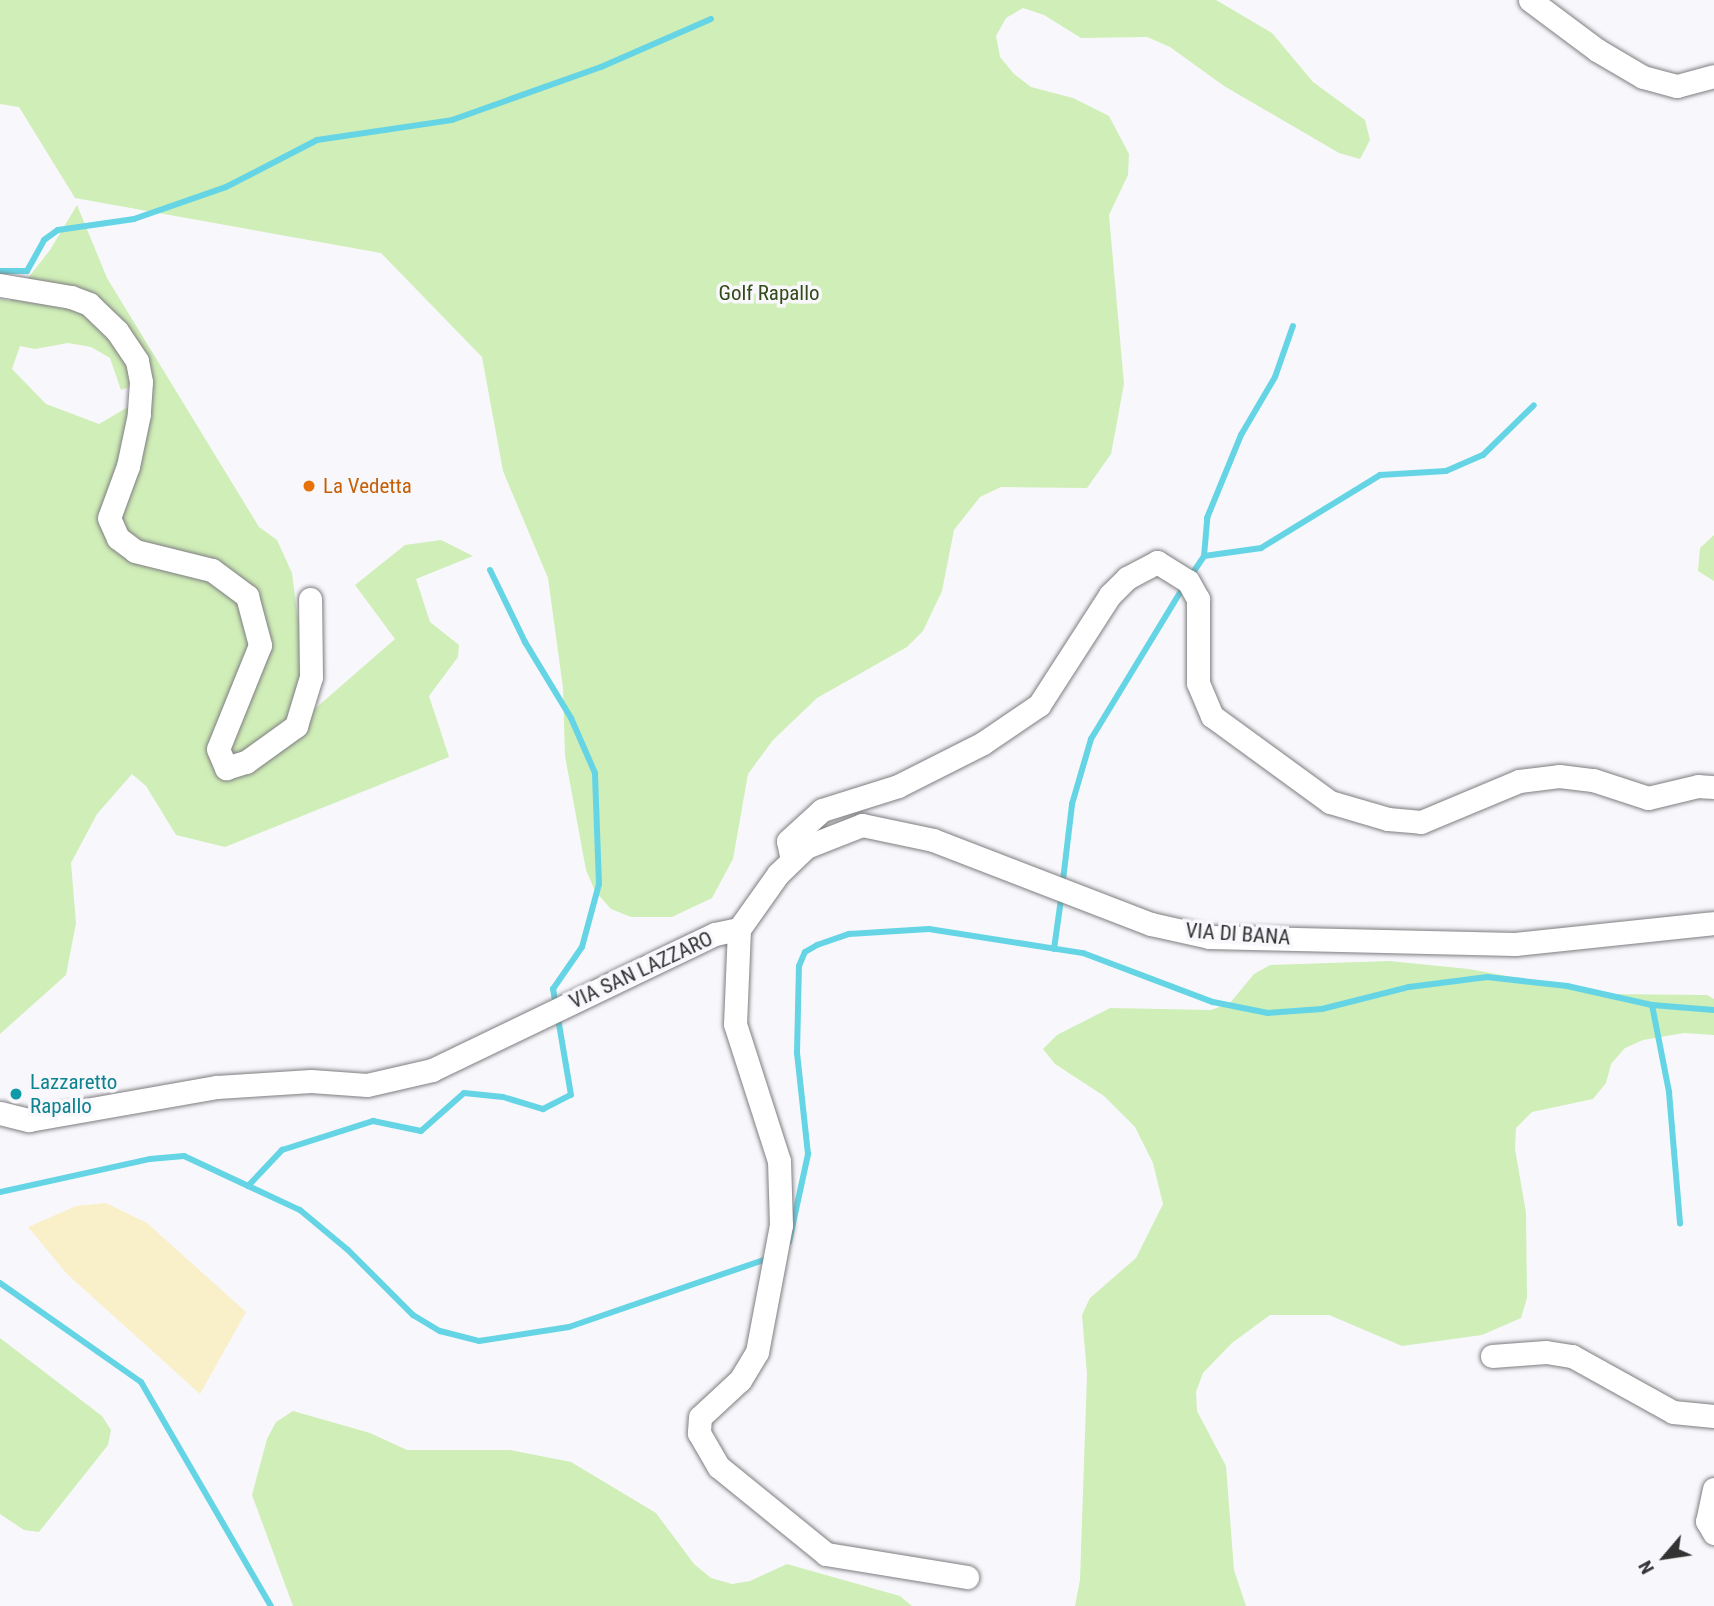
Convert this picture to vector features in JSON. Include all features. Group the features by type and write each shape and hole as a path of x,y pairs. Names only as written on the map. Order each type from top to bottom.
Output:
{"street":[{"path":"1530,0 1597,50 1643,77 1677,86 1714,76"},
{"path":"0,285 71,297 89,304 117,331 136,361 141,382 139,414 128,466 109,518 118,538 135,551 212,570 247,596 260,645 218,749 226,768 246,762 296,726 311,677 310,599"},
{"path":"792,860 788,841 822,810 898,786 983,743 1039,705 1110,595 1126,578 1157,562 1188,580 1198,598 1198,684 1212,716 1330,802 1388,819 1421,822 1519,781 1559,776 1593,780 1648,798 1698,786 1714,787"},
{"name":"VIA DI BANA","path":"739,929 792,860 806,847 862,825 933,840 1151,924 1209,937 1515,944 1714,923"},
{"name":"VIA SAN LAZZARO","path":"0,1113 29,1120 217,1087 311,1081 367,1085 432,1070 715,934 739,929 735,1024 779,1161 781,1225 757,1352 740,1380 700,1417 699,1433 719,1467 826,1554 967,1577"},
{"path":"1492,1356 1546,1352 1572,1356 1673,1412 1714,1416"},
{"path":"1714,1489 1707,1521 1714,1533"}],"green space":[{"name":"Golf Rapallo","path":"0,0 1216,0 1272,33 1313,82 1365,120 1370,140 1360,159 1339,153 1224,86 1170,47 1147,37 1081,38 1044,15 1023,8 1006,18 996,36 1000,57 1014,74 1031,87 1073,98 1109,116 1129,154 1128,175 1109,215 1124,384 1111,454 1087,488 1001,487 980,497 954,530 942,591 923,631 907,647 817,698 773,740 748,774 733,859 712,898 672,917 631,917 611,909 595,891 586,870 565,756 563,688 548,578 503,471 482,357 381,253 75,198 19,107 0,104"},
{"path":"77,205 107,278 259,527 277,540 292,573 310,713 395,639 355,585 405,545 441,540 473,556 416,579 430,622 459,645 458,657 429,696 449,757 225,847 176,835 146,786 132,774 97,814 71,863 76,923 66,975 0,1034 0,299 10,301 50,250","holes":["68,343 91,347 110,358 121,390 129,387 133,404 99,424 46,404 12,369 20,346 35,349"]},
{"path":"1714,535 1714,581 1698,571 1700,548"},
{"path":"1389,961 1469,969 1604,994 1707,995 1714,999 1714,1035 1684,1033 1643,1040 1625,1048 1611,1064 1606,1083 1593,1099 1532,1112 1516,1128 1515,1149 1526,1213 1527,1298 1521,1318 1482,1335 1402,1346 1329,1315 1270,1315 1232,1343 1203,1373 1196,1392 1197,1411 1226,1466 1234,1570 1246,1606 1075,1606 1080,1580 1087,1374 1082,1315 1090,1298 1136,1258 1163,1204 1153,1163 1135,1127 1104,1096 1055,1064 1043,1049 1057,1035 1110,1008 1211,1010 1230,1003 1254,974 1270,965"},
{"path":"0,1338 102,1416 111,1430 108,1445 39,1532 24,1530 0,1514"},
{"path":"293,1411 370,1433 407,1450 510,1450 571,1462 656,1513 694,1564 711,1578 732,1584 750,1581 787,1564 900,1596 912,1606 293,1606 252,1495 267,1439 276,1422"}],"sand":[{"path":"106,1203 147,1223 246,1312 200,1394 67,1274 28,1227 76,1206"}],"waterway":[{"path":"0,271 27,271 44,240 58,230 134,219 226,187 317,140 452,120 601,67 711,19"},
{"path":"1190,577 1204,556 1207,518 1241,435 1275,377 1293,326"},
{"path":"1204,556 1261,548 1380,475 1446,471 1483,455 1534,405"},
{"path":"248,1186 282,1150 373,1121 421,1131 464,1093 503,1097 543,1109 571,1095 553,989 582,947 599,884 595,773 571,718 525,642 490,570"},
{"path":"1063,880 1072,804 1091,739 1184,586"},
{"path":"1054,949 1061,899"},
{"path":"789,1242 808,1154 797,1053 799,966 805,952 849,934 929,929 1083,953 1213,1002 1268,1013 1322,1009 1409,987 1487,977 1567,986 1652,1005 1714,1010"},
{"path":"1652,1005 1669,1092 1680,1224"},
{"path":"0,1192 150,1159 184,1156 300,1210 348,1250 413,1315 440,1331 479,1341 569,1327 767,1259"},
{"path":"0,1283 141,1382 271,1606"}],"place":[{"name":"La Vedetta","path":"309,486"},
{"name":"Lazzaretto Rapallo","path":"16,1094"}]}
